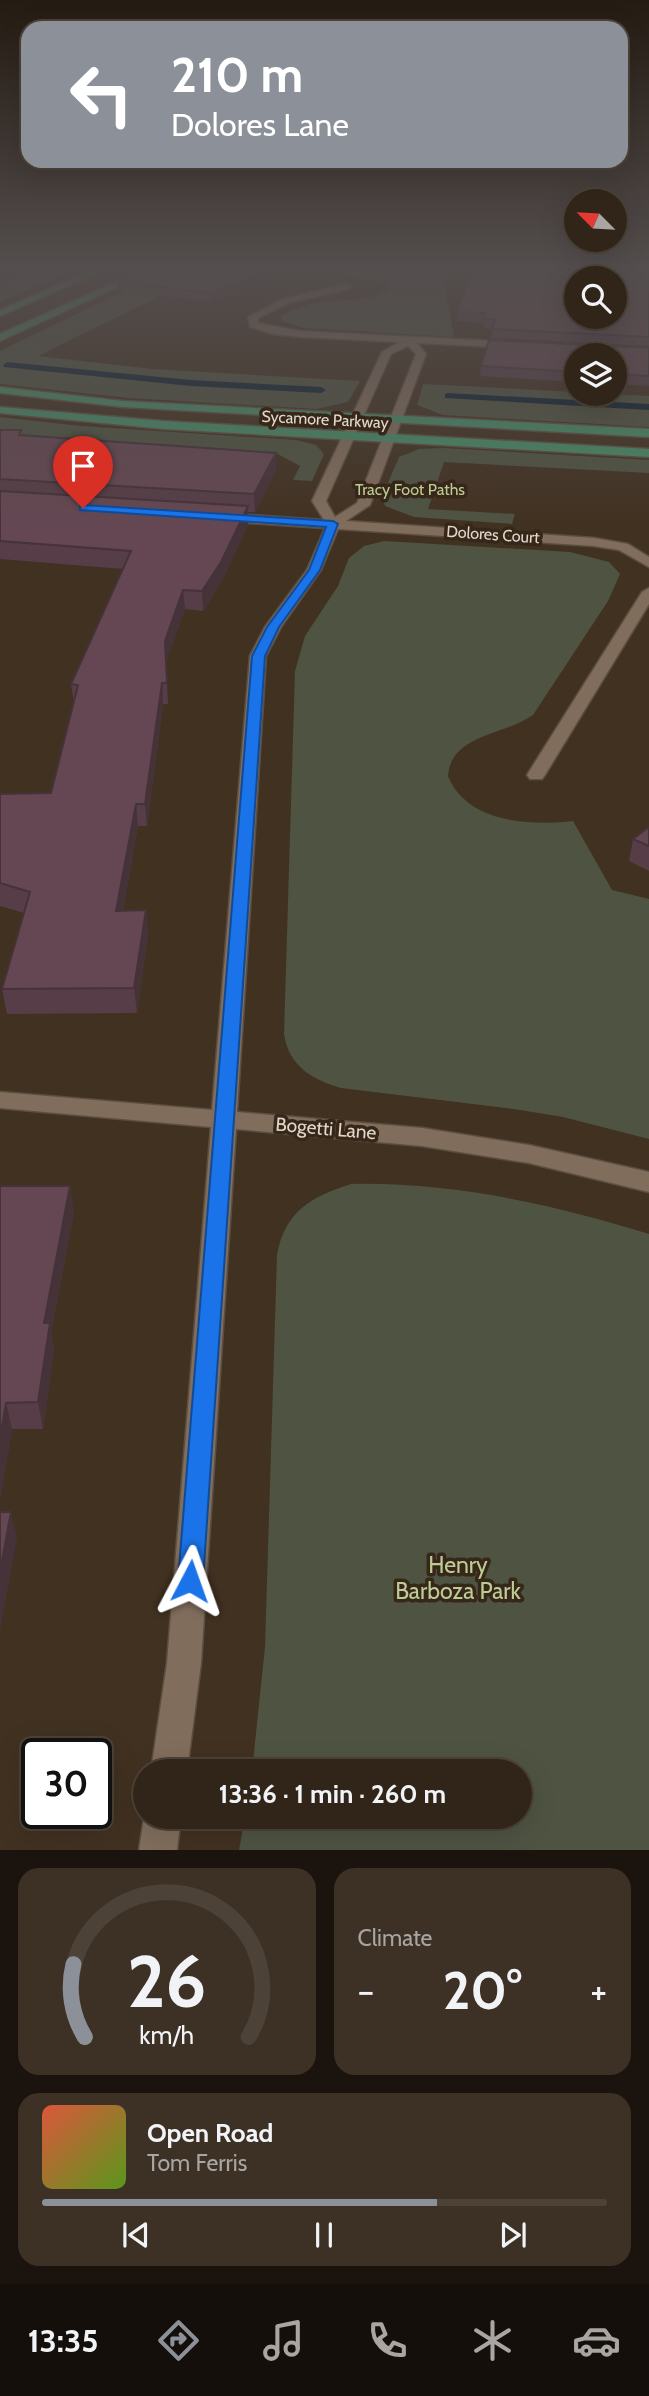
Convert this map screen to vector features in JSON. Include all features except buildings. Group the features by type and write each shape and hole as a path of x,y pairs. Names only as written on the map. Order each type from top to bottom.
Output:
{"main road":[{"name":"Sycamore Parkway","path":"0,390 123,404 649,433"},
{"name":"Sycamore Parkway","path":"0,410 140,424 649,453"}],"street":[{"path":"333,524 319,502 386,354"},
{"path":"171,1759 184,1663 258,656 273,627 314,570 333,524 363,505 420,354"},
{"name":"Dolores Court","path":"208,516 594,542 623,547 649,563"},
{"path":"536,775 649,592"},
{"name":"Bogetti Lane","path":"0,1100 224,1118 422,1138 529,1154 649,1182"},
{"path":"158,1850 161,1829"}],"green space":[{"path":"0,354 41,354 38,356 152,369 360,381 348,402 317,409 129,398 0,384"},
{"path":"423,384 564,391 564,406 627,406 627,395 649,396 649,427 443,415 417,405"},
{"name":"Tracy Foot Paths","path":"0,417 81,426 296,440 316,445 324,454 312,481 293,480 300,466 274,452 0,434"},
{"name":"Tracy Foot Paths","path":"444,448 649,460 649,473 444,462 428,509 515,514 512,524 414,517 385,506 382,497 399,457 419,449"},
{"path":"384,541 570,552 609,562 620,574 608,601 533,715 469,744 451,762 448,776 457,792 470,804 485,812 502,818 538,823 573,821 612,890 649,899 649,1139 563,1117 341,1088 303,1070 291,1055 284,1034 295,671 305,636 338,586 349,558 364,546"},
{"name":"Henry Barboza Park","path":"351,1184 389,1184 464,1191 539,1204 649,1234 649,1850 239,1850 243,1829 532,1829 532,1759 253,1759 265,1647 277,1255 286,1227 293,1217 324,1194"}],"waterway":[{"path":"7,365 191,383 321,390"},
{"path":"448,396 649,407"}],"route":[{"path":"83,508 333,524 314,570 273,627 258,656 190,1581"}]}
